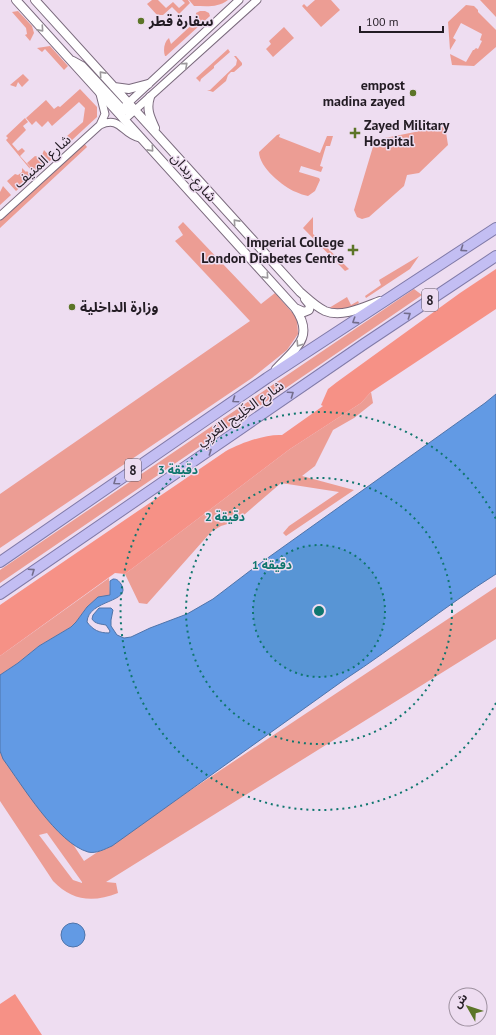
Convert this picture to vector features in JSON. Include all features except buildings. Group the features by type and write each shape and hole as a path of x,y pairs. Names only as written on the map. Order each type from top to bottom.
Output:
{"highway":[{"name":"شارع الخَلِيج العَربِي","path":"0,562 267,378 496,228"},
{"name":"شارع الخَلِيج العَربِي","path":"0,594 364,344 496,256"}],"main road":[{"name":"شارع ربدان","path":"16,0 100,94 123,108 135,110 300,292 324,311 335,313 346,312 390,298"},
{"name":"شارع ربدان","path":"35,0 114,87 123,108 124,120 296,308 304,326 303,337 296,348 267,378"},
{"path":"68,59 82,66 123,108"},
{"path":"114,87 128,89 148,84"},
{"path":"150,97 148,112 158,136"},
{"path":"296,308 304,312 310,308 309,302 300,292"}],"street":[{"path":"123,108 164,68 239,0"},
{"path":"124,120 257,0"},
{"path":"164,68 172,77"},
{"path":"100,94 105,114 100,125"},
{"path":"100,125 115,122 131,135 140,138"},
{"name":"شارع المنيف","path":"0,216 100,125"}],"shaded area":[{"path":"152,0 158,0 166,8 173,2 179,8 185,3 182,0 188,0 190,3 179,14 172,7 163,15 157,15 147,4"},
{"path":"189,0 228,0 224,3 216,5 194,6"},
{"path":"315,0 331,0 340,10 321,27 302,6 304,4 307,7"},
{"path":"480,0 496,0 496,17"},
{"path":"466,5 474,6 496,30 496,47 474,66 452,65 450,54 466,62 473,50 476,48 478,49 482,41 480,40 482,34 461,23 453,38 456,40 450,50 448,22"},
{"path":"18,11 32,26 34,33 30,41 25,35 27,34 26,28 12,12"},
{"path":"200,11 209,13 210,16 165,56 164,46 167,40 169,38 171,44 197,20 196,13"},
{"path":"284,27 294,38 273,57 266,49 271,44 269,41"},
{"path":"50,46 68,66 64,70 45,49 42,52 37,48"},
{"path":"228,49 230,52 201,79 200,82 196,78"},
{"path":"234,56 236,56 242,65 234,72 231,72 226,81 213,92 207,90 210,90 236,65 237,60"},
{"path":"23,74 29,80 22,87 18,82 16,87 10,85"},
{"path":"80,89 97,107 97,117 71,141 67,136 83,122 85,108 79,102 52,126 48,121 42,127 36,121 32,125 26,118 46,100 54,109 58,106 60,107"},
{"path":"25,118 28,122 23,126 26,130 12,144 18,151 22,148 25,151 20,156 31,168 30,169 6,140 8,138 6,136"},
{"path":"445,126 448,145 419,173 407,175 404,186 369,217 362,219 357,217 354,210 375,140"},
{"path":"280,134 279,137 320,153 327,136 333,136 330,146 326,146 320,166 323,167 321,172 301,166 299,172 319,178 320,180 315,191 308,196 285,186 267,170 260,158 259,152"},
{"path":"84,143 87,147 0,228 0,220"},
{"path":"44,150 52,159 36,173 27,163 35,156 38,157 42,155"},
{"path":"22,168 32,177 16,191 7,181 15,174 18,175 22,172"},
{"path":"3,186 11,195 0,205 0,192"},
{"path":"313,217 313,234 349,269 345,271 303,228"},
{"path":"183,222 261,304 275,293 297,318 298,334 287,350 252,378 0,548 0,494 250,321 175,241 183,235 178,227"},
{"path":"419,256 410,269 366,298 365,296 381,285 379,280"},
{"path":"496,269 496,309 371,392 361,403 290,449 125,574 115,573 0,656 0,605 226,451 253,440 268,436 282,435 323,406 321,405 328,389 337,382 460,293"},
{"path":"414,289 422,295 0,583 0,570"},
{"path":"347,297 351,305 358,301 359,303 345,309 329,308"},
{"path":"371,392 373,403 354,418 333,430 315,466 302,476 354,490 286,536 283,533 289,526 339,492 281,483 237,521 221,526 211,532 147,604 139,603 125,574 290,449 361,403"},
{"path":"109,578 110,595 98,598 87,607 71,627 39,646 0,675 0,656"},
{"path":"496,587 496,639 106,882 116,883 118,893 109,896 91,899 75,896 60,888 53,881 0,801 0,733 84,861","holes":["47,833 82,882 73,880 39,835"]},
{"path":"15,994 42,1035 0,1035 0,1004"}],"water":[{"path":"496,394 496,574 344,680 112,846 97,852 88,852 76,846 64,837 52,825 3,759 0,751 0,675 39,646 71,627 87,607 98,597 110,595 110,581 113,579 121,584 123,590 121,595 94,609 89,615 87,622 96,630 109,633 110,631 106,625 96,623 92,619 93,615 99,608 111,608 113,610 111,626 117,635 124,638 131,637 187,614 213,599 255,567"},
{"path":"68,923 78,923 85,930 85,940 78,947 68,947 61,940 61,930"}],"place":[{"name":"سفارة قطر","path":"141,21"},
{"name":"empost madina zayed","path":"413,93"},
{"name":"Zayed Military Hospital","path":"355,133"},
{"name":"Imperial College London Diabetes Centre","path":"353,250"},
{"name":"وزارة الداخلية","path":"72,307"}]}
